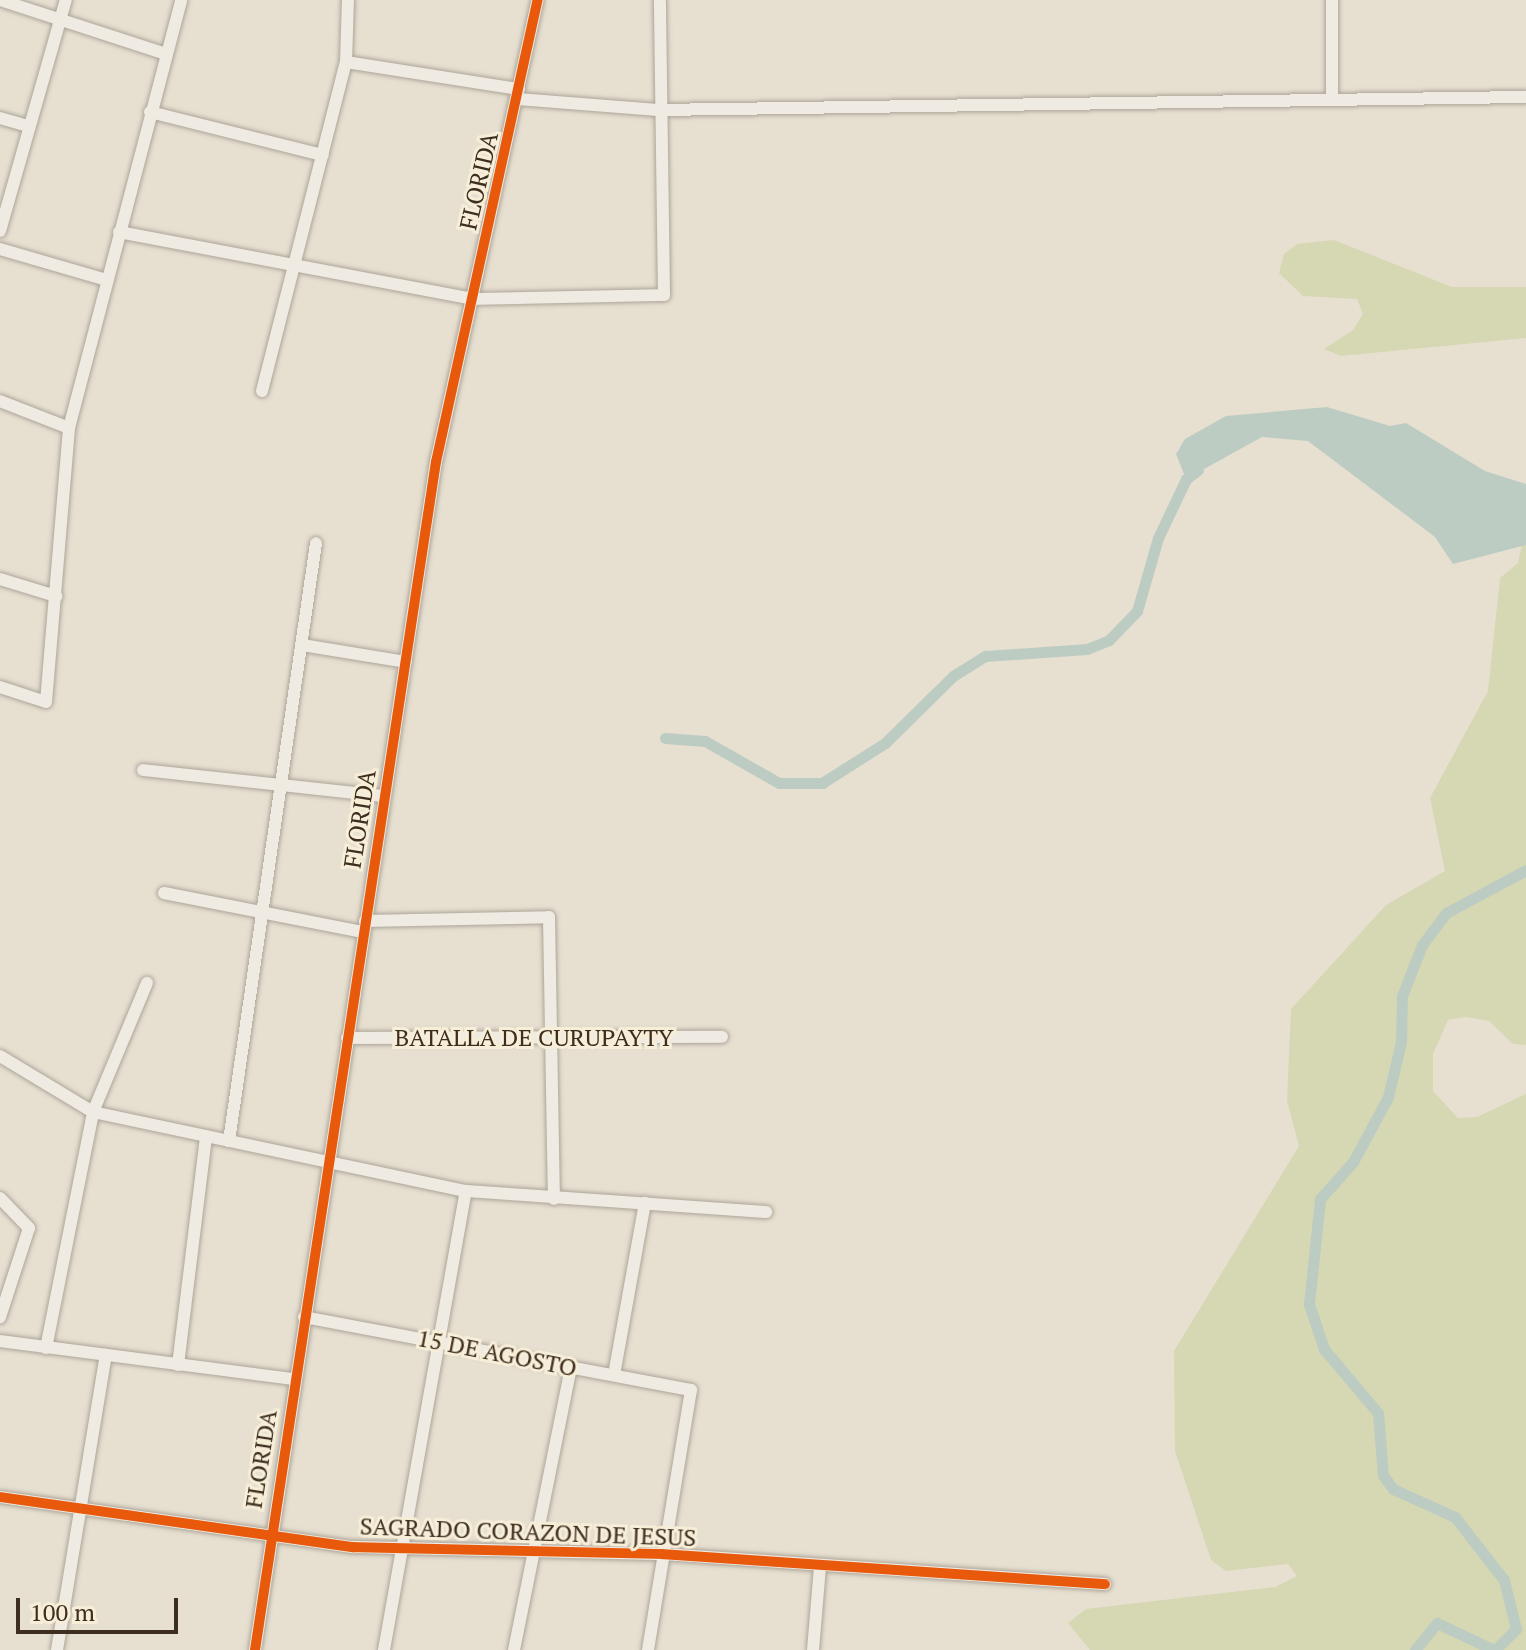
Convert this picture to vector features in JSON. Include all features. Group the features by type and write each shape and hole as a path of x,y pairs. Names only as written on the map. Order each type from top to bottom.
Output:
{"street":[{"path":"0,0 166,54"},
{"path":"0,231 66,0"},
{"path":"0,687 46,702 69,428 181,0"},
{"path":"262,391 346,62 348,0"},
{"name":"FLORIDA","path":"255,1650 269,1539 436,462 538,0"},
{"path":"119,232 295,269 473,299 664,295 658,110 660,0"},
{"path":"1332,0 1332,100"},
{"path":"346,62 518,94 658,110 1526,97"},
{"path":"150,112 323,155"},
{"path":"0,118 28,126"},
{"path":"0,249 107,280"},
{"path":"0,401 69,428"},
{"path":"229,1141 265,913 316,543"},
{"path":"0,579 56,596"},
{"path":"302,645 406,662"},
{"path":"143,770 384,796"},
{"path":"164,893 265,913 364,926 549,917 548,1040 554,1199"},
{"path":"46,1348 93,1112 147,983"},
{"name":"BATALLA DE CURUPAYTY","path":"347,1038 548,1040 722,1037"},
{"path":"0,1056 93,1112 206,1137 329,1159 466,1191 766,1212"},
{"path":"178,1365 206,1137"},
{"path":"384,1650 400,1548 444,1343 466,1191"},
{"path":"0,1198 29,1228 0,1317"},
{"path":"614,1375 645,1203"},
{"name":"15 DE AGOSTO","path":"304,1317 691,1390 662,1554"},
{"path":"0,1341 294,1379"},
{"path":"57,1650 106,1355"},
{"path":"514,1650 571,1367"},
{"name":"SAGRADO CORAZON DE JESUS","path":"0,1497 269,1539 400,1548 662,1554 1105,1584"},
{"path":"648,1650 662,1554"},
{"path":"813,1650 820,1567"}],"green space":[{"path":"1334,240 1452,287 1526,287 1526,338 1341,356 1324,349 1353,330 1363,314 1357,299 1303,296 1279,273 1284,254 1297,244"},
{"path":"1526,526 1526,1045 1513,1044 1489,1021 1466,1017 1448,1020 1433,1054 1433,1091 1458,1118 1477,1117 1526,1094 1526,1650 1090,1650 1068,1623 1086,1609 1275,1587 1297,1576 1288,1564 1226,1571 1211,1560 1175,1451 1174,1351 1299,1146 1287,1101 1291,1009 1386,905 1445,871 1430,798 1488,691 1500,578 1518,563"}],"shaded area":[{"path":"1327,407 1390,426 1406,423 1485,471 1526,484 1526,545 1453,564 1435,537 1308,441 1262,437 1186,479 1176,454 1185,439 1226,416"}],"waterway":[{"path":"665,738 705,741 779,783 822,783 885,743 953,676 985,656 1087,649 1109,640 1137,611 1158,538 1186,479 1198,470"},
{"path":"1495,1650 1516,1629 1504,1580 1455,1517 1393,1489 1383,1475 1378,1413 1324,1349 1309,1304 1320,1199 1353,1162 1388,1097 1401,1042 1402,996 1422,945 1446,913 1526,870"},
{"path":"1415,1650 1437,1623 1494,1650"}],"cycle path":[{"path":"255,1650 436,462 538,0"},
{"path":"0,1497 353,1547 662,1554 1105,1584"}]}
